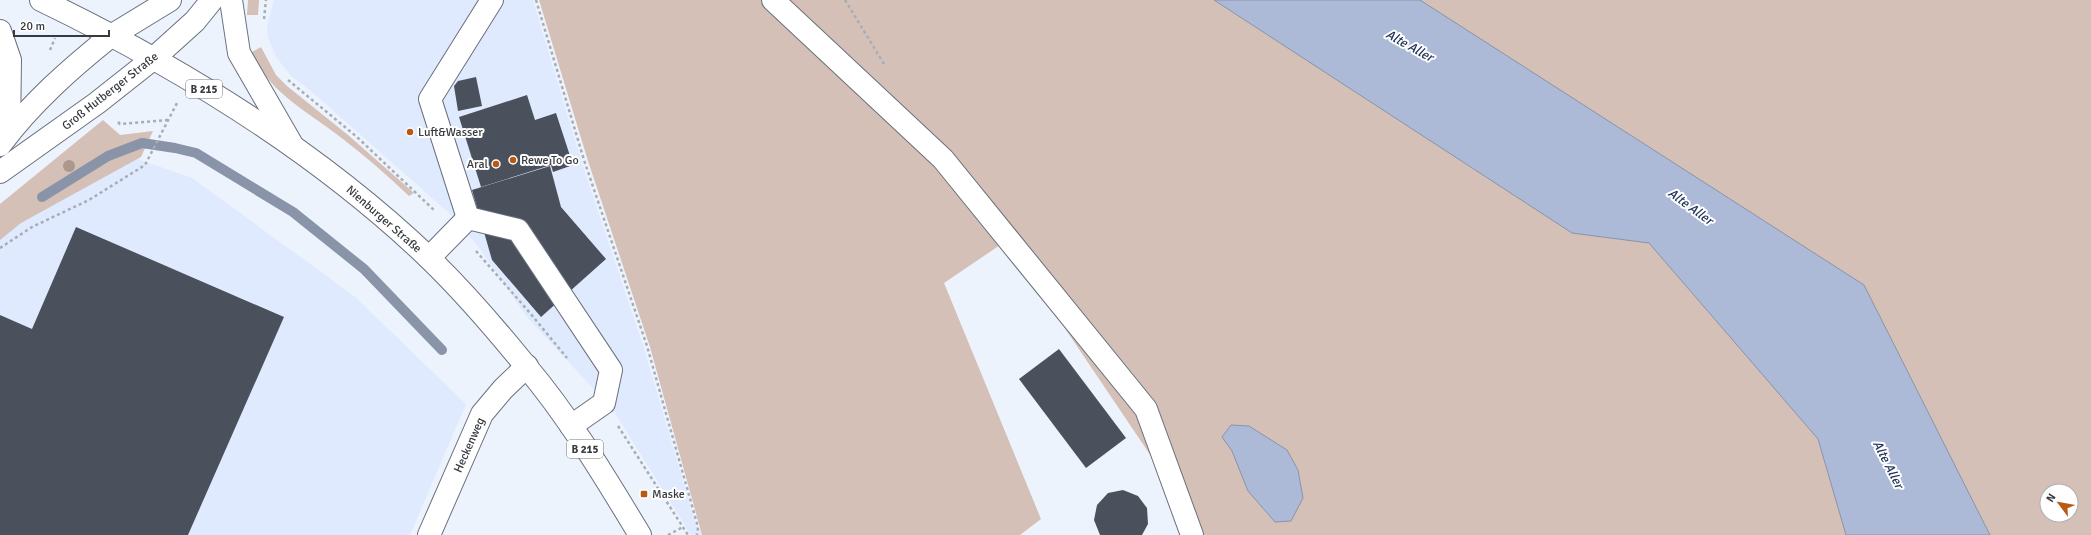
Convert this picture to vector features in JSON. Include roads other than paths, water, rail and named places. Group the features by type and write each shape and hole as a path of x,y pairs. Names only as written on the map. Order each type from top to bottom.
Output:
{"main road":[{"name":"Nienburger Straße","path":"41,0 154,58 294,148 340,182 429,258 527,366 571,426 640,535"},
{"path":"4,139 65,73 111,36 170,0"},
{"name":"Groß Hutberger Straße","path":"0,172 98,103 154,58 195,21 212,0"},
{"path":"231,0 239,53 294,148"},
{"path":"468,218 430,99 492,0"},
{"path":"774,0 943,159 1146,409 1192,535"},
{"path":"0,31 10,60 4,139"},
{"path":"429,258 468,218"},
{"path":"468,218 518,230 611,370 604,403 571,426"},
{"name":"Heckenweg","path":"429,535 482,414 503,389 527,366"}],"water":[{"name":"Alte Aller","path":"1214,0 1420,0 1864,285 1990,535 1846,535 1818,439 1649,243 1572,233"},
{"path":"1231,425 1249,426 1287,450 1298,470 1303,498 1291,521 1275,522 1248,491 1232,451 1222,437"}],"waterway":[{"path":"42,197 108,156 142,143 196,153 293,212 364,269 442,350"}],"place":[{"name":"Luft&Wasser","path":"410,132"},
{"name":"Rewe To Go","path":"513,160"},
{"name":"Aral","path":"496,164"},
{"name":"Maske","path":"644,494"}]}
